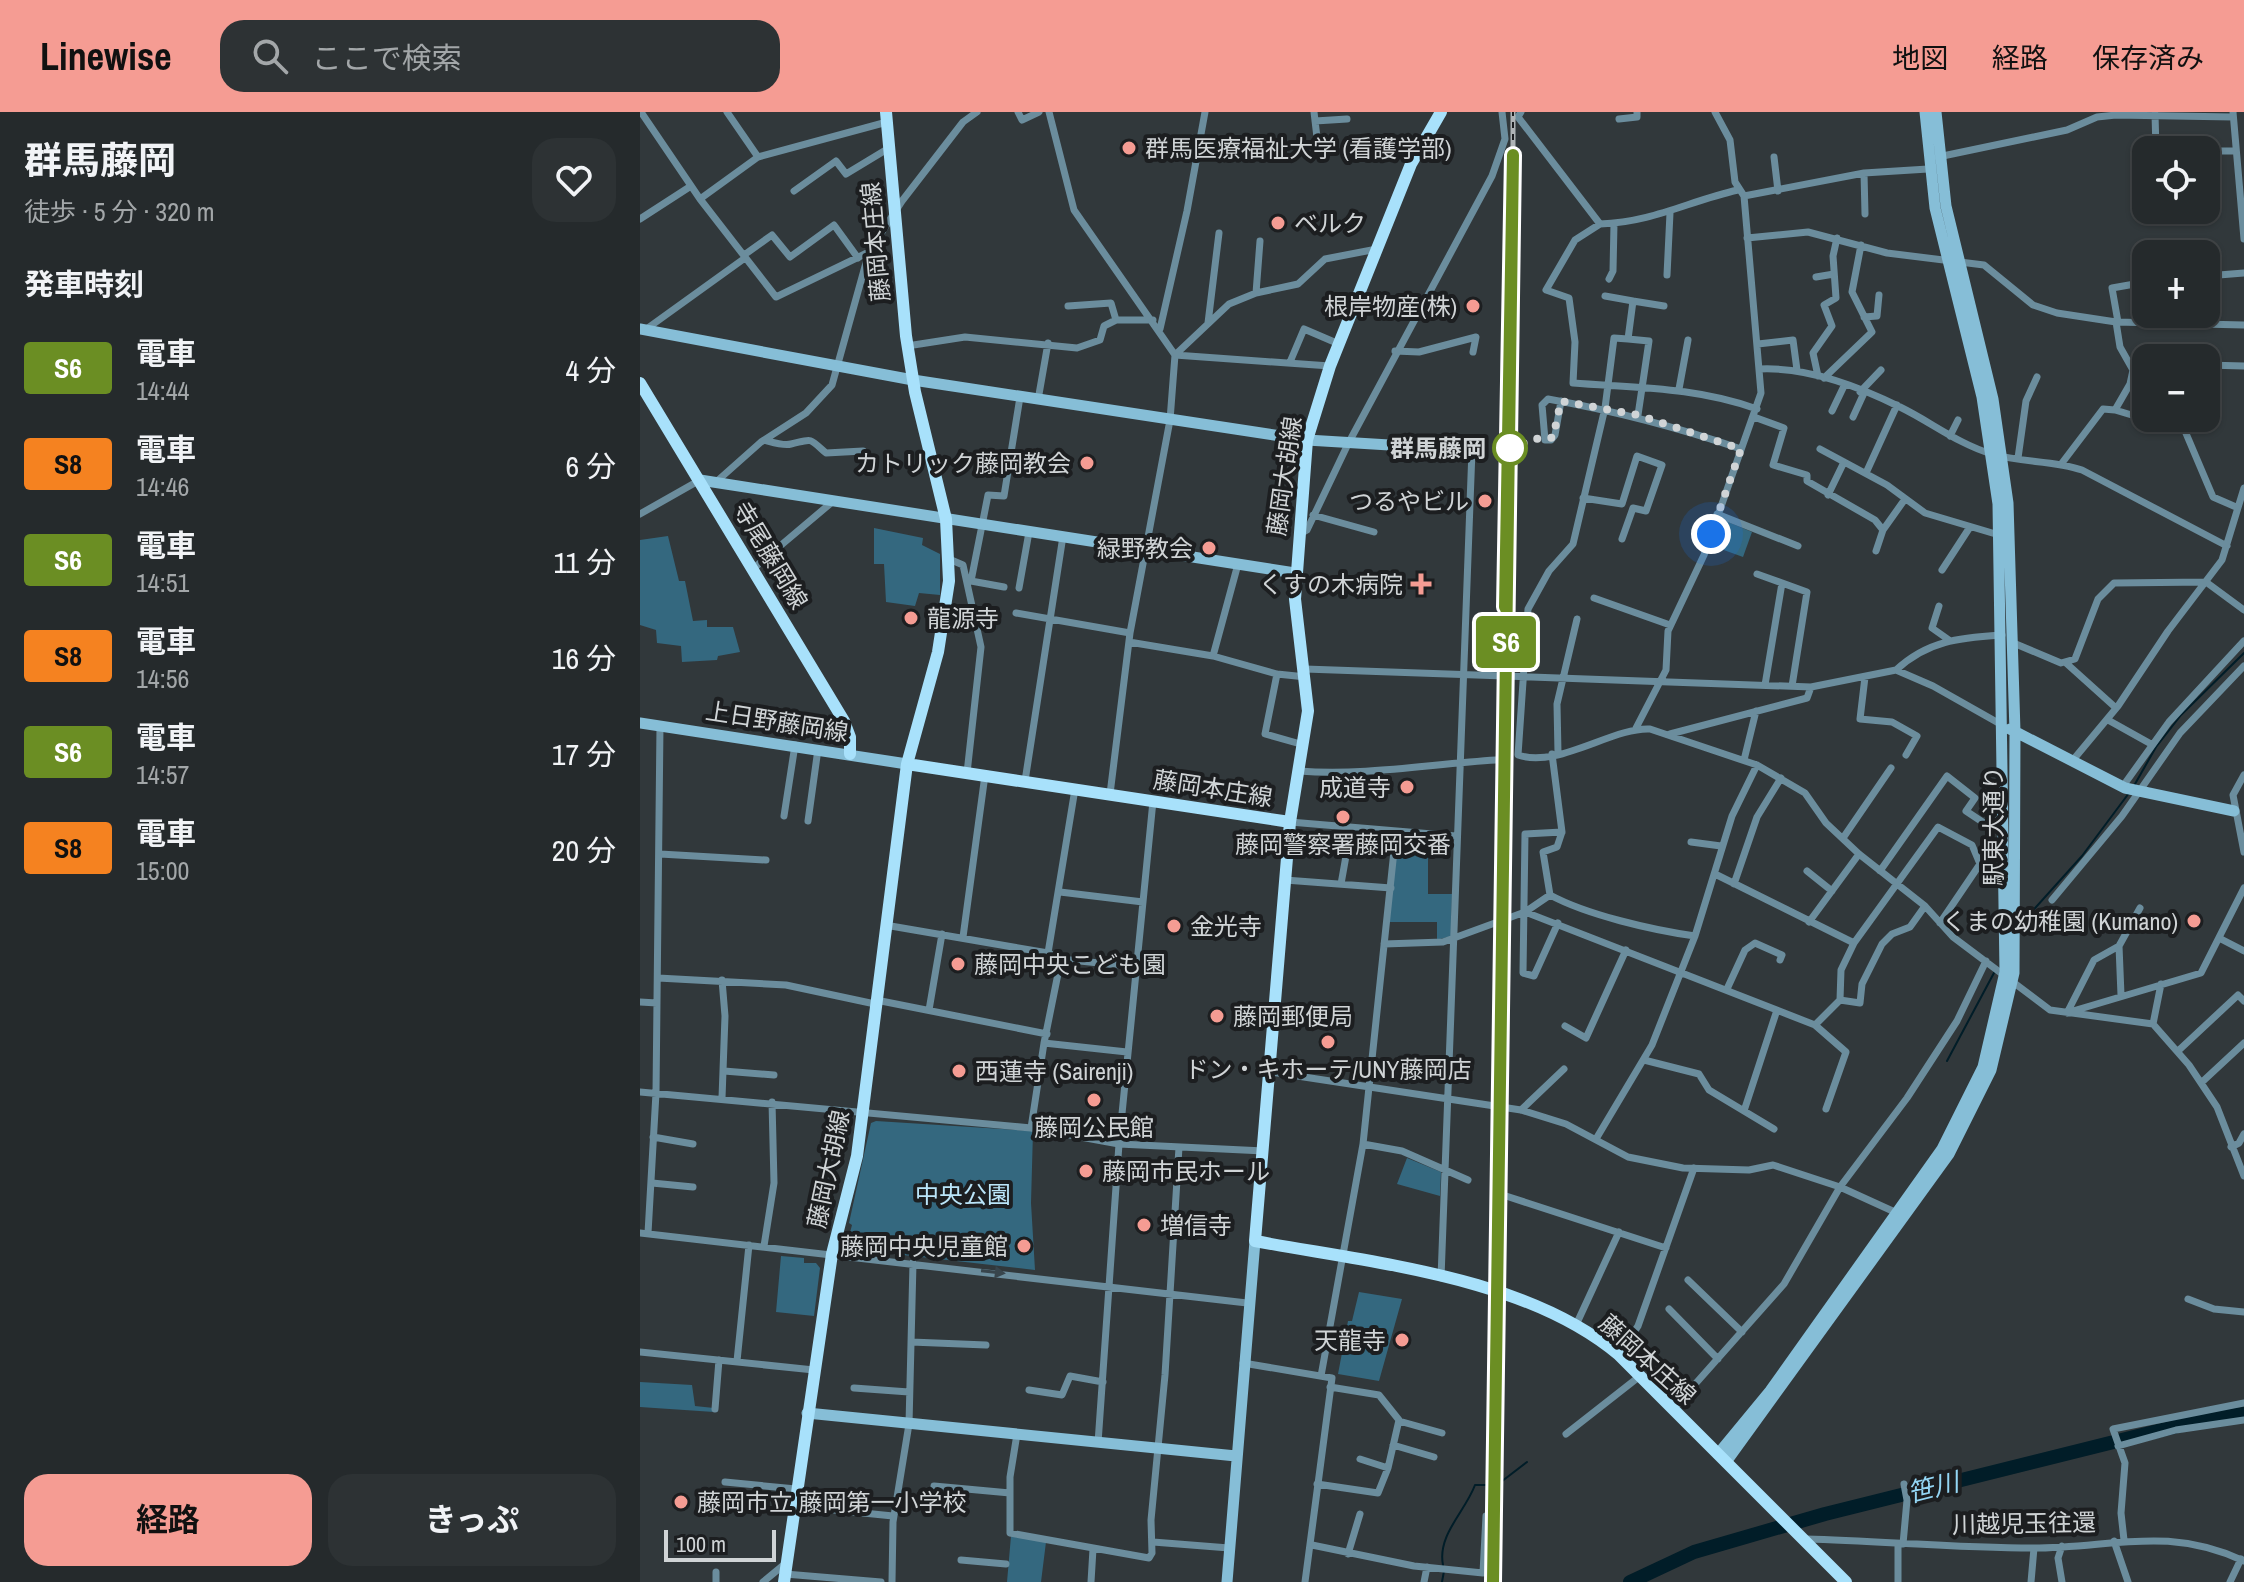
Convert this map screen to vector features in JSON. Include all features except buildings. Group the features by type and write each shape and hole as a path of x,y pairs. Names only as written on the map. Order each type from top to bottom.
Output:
{"main road":[{"name":"藤岡大胡線","path":"1290,822 1304,745 1306,673 1296,612 1295,573 1307,440 1330,366 1411,164 1441,112"},
{"name":"藤岡本庄線","path":"886,117 907,346 946,519 949,559 946,614 907,764 1290,822 1255,1241 1441,1278 1522,1301 1576,1325 1619,1355 1846,1582"},
{"name":"寺尾藤岡線","path":"640,383 844,721 850,737 850,754"},
{"name":"藤岡大胡線","path":"785,1573 832,1254 857,1156 907,764"}],"street":[{"path":"641,112 700,199 776,297 869,252"},
{"path":"727,112 758,157"},
{"path":"714,484 764,440 806,413 832,385 869,252 963,122 977,112"},
{"path":"1018,112 1022,120 1039,112"},
{"path":"1049,112 1074,210 1160,329 1175,355 1170,420 1130,637 1110,794"},
{"path":"1160,329 1205,112"},
{"path":"1619,119 1637,117 1637,112"},
{"path":"1636,728 1666,670 1666,639 1670,625 1704,555 1761,393 1741,193 1730,140 1715,112"},
{"name":"駅東大通り","path":"1925,112 1928,169 1954,261"},
{"name":"駅東大通り","path":"1722,1458 1897,1213 1965,1108 1983,1067 2007,981 2002,725 2008,503 1954,261 1938,157 1936,112"},
{"path":"1298,535 1307,530 1394,351 1492,176 1505,139 1504,114 1520,114 1600,224"},
{"path":"2155,114 2156,136"},
{"path":"1938,157 2067,130 2097,117 2233,115 2244,239"},
{"path":"1318,146 1315,116 1347,119"},
{"path":"700,199 758,157 886,117"},
{"path":"794,191 836,161 846,174 889,148"},
{"path":"2220,151 2236,151"},
{"path":"1774,157 1778,191"},
{"path":"1883,530 1875,520 1807,481 1807,475 1773,465 1784,428 1723,397 1679,389 1573,383 1575,342 1569,298 1546,290 1575,240 1600,224 1670,213 1741,193 1778,191 1864,173 1928,169"},
{"path":"1864,173 1865,214"},
{"path":"640,219 691,186"},
{"path":"1667,275 1670,213"},
{"path":"1609,279 1613,271 1614,224"},
{"path":"642,330 772,235 790,257 834,225 858,258"},
{"path":"1747,238 1808,232 1887,253 1984,265 2033,305 2057,313 2117,322 2244,325"},
{"path":"1208,323 1219,233"},
{"path":"1821,377 1813,353 1832,326 1824,305 1836,298 1837,238"},
{"path":"1256,293 1260,241"},
{"path":"1821,377 1872,332 1852,292 1861,245"},
{"path":"1175,355 1229,304 1256,293 1298,284 1325,259 1377,249"},
{"path":"2220,275 2244,273"},
{"path":"1816,277 1834,274"},
{"path":"2132,284 2112,288 2120,347 2132,368"},
{"path":"1864,317 1877,316 1879,295"},
{"path":"1605,296 1664,306"},
{"path":"1628,339 1633,301"},
{"path":"1068,306 1111,303 1116,320"},
{"path":"907,346 965,337 1077,348 1100,340 1104,326 1116,320 1153,320"},
{"path":"1290,362 1304,329 1339,344"},
{"path":"642,330 913,380 1307,440 1472,450 1441,1278"},
{"path":"1394,351 1419,352 1476,337 1473,352"},
{"path":"1638,415 1649,341 1614,338 1605,408 1573,544 1532,598 1524,629 1518,755 1555,754 1601,743 1636,728 1744,760 1781,778 1805,793 1859,854 1925,906 1940,923 2007,981 2050,1010 2106,1015 2153,1024 2178,1051 2217,1107 2244,1176"},
{"path":"1679,389 1688,340"},
{"path":"1758,344 1793,340 1797,370"},
{"path":"1038,400 1048,343"},
{"path":"1175,355 1330,366"},
{"path":"2220,365 2244,366"},
{"path":"1760,369 1797,370 1821,377 1897,405 1950,436 1997,455 2062,463 2227,546"},
{"path":"1853,417 1862,392 1881,370"},
{"path":"2115,410 2132,375"},
{"path":"2018,458 2026,401 2037,377"},
{"path":"1832,411 1844,386"},
{"path":"969,581 988,495 1004,496 1020,397"},
{"path":"1561,401 1555,435 1551,440 1545,440 1542,402 1561,401 1638,415 1741,449"},
{"path":"1866,473 1897,405"},
{"path":"2062,463 2103,409 2115,410 2185,431 2213,497 2236,507"},
{"path":"1950,436 1958,420"},
{"path":"764,440 790,445 803,438 812,440 826,453 863,451"},
{"path":"1820,449 1866,473 1925,513 1999,535"},
{"name":"駅東大通り","path":"1722,1458 1777,1396 1949,1154 1991,1070 2015,933 2015,732 2005,639 1997,455"},
{"path":"1583,498 1646,511 1662,465 1637,456 1622,504"},
{"path":"1828,495 1844,462"},
{"path":"640,514 700,480 831,503 1295,573"},
{"path":"2073,760 2108,720 2168,631 2222,560 2244,488"},
{"path":"1876,551 1883,530 1905,499"},
{"path":"754,568 831,503"},
{"path":"1622,539 1633,508"},
{"path":"1717,514 1798,546"},
{"path":"1313,515 1374,532"},
{"path":"1942,570 1970,527"},
{"path":"1019,588 1029,532"},
{"path":"1025,781 1063,536"},
{"path":"949,559 963,565 969,581 981,661 967,773"},
{"path":"1213,656 1238,564"},
{"path":"1757,574 1807,592 1792,686"},
{"path":"969,581 1004,587"},
{"path":"2066,663 2075,659 2098,599 2114,583 2206,582 2244,610"},
{"path":"1765,685 1782,583"},
{"path":"1594,598 1670,625"},
{"path":"1939,606 1932,628 1949,640"},
{"path":"1016,613 1213,656 1277,674 1463,672 1811,687 1896,670 1912,655 1949,640 2005,639 2066,663 2116,708"},
{"path":"1550,895 1543,852 1557,847 1562,832 1555,754 1557,704 1577,619"},
{"path":"2052,900 2122,816 2128,788 2151,744 2244,641"},
{"path":"2128,788 2244,666"},
{"path":"1896,670 1933,686 2015,732 2128,788 2239,812"},
{"path":"1277,674 1265,734 1304,745"},
{"path":"1865,677 1860,719 1892,722 1917,736 1906,755"},
{"path":"1668,735 1807,698 1811,687"},
{"path":"1744,760 1756,711"},
{"path":"2108,720 2151,744"},
{"name":"上日野藤岡線","path":"640,723 907,764"},
{"path":"660,726 656,1093 652,1183 644,1233 1247,1303"},
{"path":"784,816 795,745"},
{"path":"808,821 818,749"},
{"path":"1299,771 1370,774 1422,764 1496,760"},
{"path":"1596,1139 1644,1060 1695,936 1721,846 1757,765"},
{"path":"1843,838 1891,768"},
{"path":"963,937 985,775"},
{"path":"2244,775 2233,795 2239,812 2244,852"},
{"path":"1880,871 1947,776 1975,798 1966,811 1990,827 2005,814"},
{"path":"1734,884 1757,817 1781,778"},
{"path":"1048,953 1075,789"},
{"path":"1098,1443 1119,1144 1153,801"},
{"path":"1290,822 1456,836"},
{"path":"1815,1025 1840,1000 1841,970 1854,943 1938,827 1972,845 1980,864 1940,923"},
{"path":"1341,884 1351,828"},
{"path":"1321,1376 1363,1144 1396,832"},
{"path":"1558,923 1534,976 1523,973 1525,834 1562,832"},
{"path":"1691,842 1721,846"},
{"path":"660,854 766,860"},
{"path":"1809,922 1859,854"},
{"path":"1807,871 1832,891"},
{"path":"1715,874 1854,943"},
{"path":"1285,880 1391,888"},
{"path":"2067,1013 2201,973 2244,888"},
{"path":"1060,892 1143,902"},
{"path":"1384,944 1443,942 1525,912 1550,895"},
{"path":"1550,895 1572,907 1662,931 1695,936"},
{"path":"1840,1000 1860,1003 1862,984 1882,944 1892,934 1910,927 1925,906"},
{"path":"2121,995 2119,946 2140,908"},
{"path":"1525,912 1815,1025 1846,1052 1826,1109"},
{"path":"885,925 1048,953 1061,959 1137,967"},
{"path":"929,1010 942,934"},
{"path":"2219,938 2244,951"},
{"path":"1727,989 1745,950 1755,943 1782,955 1780,960"},
{"path":"2067,1013 2094,960 2119,946"},
{"path":"1565,1026 1586,1038 1626,950"},
{"path":"1031,1128 1061,959"},
{"path":"1673,1409 1784,1284 1840,1187 1907,1098 1957,1021 1986,961"},
{"path":"658,978 786,985 1047,1034"},
{"path":"722,980 722,1098"},
{"path":"2153,1024 2161,984"},
{"path":"2178,1051 2238,995 2244,1001"},
{"path":"640,1002 657,1003"},
{"path":"1744,1111 1777,1010"},
{"path":"1044,1043 1127,1052"},
{"path":"2201,1083 2244,1043"},
{"path":"1644,1060 1699,1074 1709,1090 1774,1129"},
{"path":"1521,1110 1564,1069"},
{"path":"724,1071 774,1075"},
{"path":"1271,1072 1521,1110 1566,1124 1628,1157 1694,1168 1749,1170 1773,1165 1840,1187 1897,1213"},
{"path":"640,1092 1031,1128 1119,1144 1264,1151"},
{"path":"764,1246 774,1183 772,1102"},
{"path":"2231,1147 2242,1144 2244,1134"},
{"path":"653,1137 693,1144"},
{"path":"1363,1144 1402,1151 1468,1180"},
{"path":"1017,1434 1010,1493 1010,1533 1149,1558 1153,1542 1179,1147"},
{"path":"1619,1355 1638,1326 1694,1168"},
{"path":"652,1183 693,1187"},
{"path":"640,1192 651,1194"},
{"path":"1506,1196 1666,1248"},
{"path":"1576,1325 1619,1232"},
{"path":"1227,1582 1247,1303 1255,1241"},
{"path":"737,1361 749,1245"},
{"path":"892,1582 893,1516 909,1424 913,1263"},
{"path":"1688,1280 1742,1332"},
{"path":"2188,1299 2214,1309 2244,1312"},
{"path":"1669,1309 1718,1359"},
{"path":"911,1342 986,1345"},
{"path":"640,1352 814,1370"},
{"path":"715,1409 719,1360"},
{"path":"1243,1363 1332,1378 1305,1582"},
{"path":"1029,1390 1062,1395 1070,1376 1103,1382"},
{"path":"1566,1434 1640,1376"},
{"path":"1330,1387 1379,1395 1399,1421 1442,1433"},
{"path":"854,1388 909,1392"},
{"path":"2124,1540 2121,1513 2125,1463 2113,1429 2244,1403"},
{"path":"807,1413 1236,1456"},
{"path":"2118,1446 2176,1430 2244,1420"},
{"path":"1317,1484 1372,1495 1382,1486 1399,1421"},
{"path":"1393,1445 1434,1457"},
{"path":"1360,1459 1388,1468"},
{"path":"725,1482 796,1489"},
{"path":"1898,1582 1907,1500 1904,1484"},
{"path":"934,1486 1010,1493"},
{"path":"794,1506 893,1516"},
{"path":"1348,1554 1360,1514"},
{"path":"1312,1545 1427,1567 1483,1573 1486,1516"},
{"name":"川越児玉往還","path":"1798,1535 1900,1544 2034,1548 2124,1540 2175,1541 2242,1560"},
{"path":"2114,1541 2128,1582"},
{"path":"1153,1542 1229,1548"},
{"path":"2062,1546 2058,1558 2062,1582"},
{"path":"2031,1582 2034,1548"},
{"path":"1091,1582 1093,1549"},
{"path":"961,1560 1006,1564"},
{"path":"2230,1582 2242,1560"},
{"path":"1424,1582 1427,1567"},
{"path":"716,1572 716,1582"},
{"path":"763,1582 785,1573 881,1582"}],"green space":[{"path":"1721,519 1752,532 1743,557 1710,545"},
{"path":"874,528 923,538 922,545 940,554 940,595 919,593 915,606 886,602 884,564 874,564"},
{"path":"668,536 679,581 685,581 693,621 707,620 707,627 733,627 740,652 718,656 717,660 682,662 681,646 657,643 656,630 640,625 640,540"},
{"path":"1397,837 1428,839 1428,894 1452,894 1451,936 1437,940 1437,922 1389,922"},
{"name":"中央公園","path":"871,1123 1033,1131 1031,1203 1035,1270 850,1249 847,1244 852,1225 849,1223"},
{"path":"1407,1158 1441,1172 1440,1196 1397,1184"},
{"path":"781,1256 804,1258 804,1263 816,1263 820,1268 814,1316 776,1312"},
{"path":"1359,1292 1402,1299 1379,1381 1338,1374 1348,1321 1352,1321"},
{"path":"640,1382 692,1385 695,1406 714,1408 714,1412 640,1407"},
{"path":"1011,1536 1046,1542 1041,1582 1007,1582"}],"waterway":[{"path":"2135,784 2156,747 2181,715 2244,653"},
{"path":"2019,926 2082,856 2129,793"},
{"path":"1947,1061 1995,971"},
{"name":"笹川","path":"1630,1582 1694,1552 1825,1514 2210,1418 2244,1414"},
{"path":"1497,1485 1527,1462"},
{"path":"1443,1565 1444,1544 1475,1485 1491,1485"},
{"path":"1442,1582 1444,1571"}],"railway":[{"path":"1513,112 1513,164"},
{"path":"1493,1582 1506,448 1513,155"}],"train":[{"name":"S6","path":"1493,1582 1513,155 1509,237 1505,607"}],"place":[{"name":"群馬医療福祉大学 (看護学部)","path":"1129,148"},
{"name":"ベルク","path":"1278,223"},
{"name":"根岸物産(株)","path":"1473,306"},
{"name":"群馬藤岡","path":"1510,448"},
{"name":"カトリック藤岡教会","path":"1087,463"},
{"name":"つるやビル","path":"1485,501"},
{"name":"緑野教会","path":"1209,548"},
{"name":"くすの木病院","path":"1421,584"},
{"name":"龍源寺","path":"911,618"},
{"name":"成道寺","path":"1407,787"},
{"name":"藤岡警察署藤岡交番","path":"1343,817"},
{"name":"くまの幼稚園 (Kumano)","path":"2194,921"},
{"name":"金光寺","path":"1174,926"},
{"name":"藤岡中央こども園","path":"958,964"},
{"name":"藤岡郵便局","path":"1217,1016"},
{"name":"ドン・キホーテ/UNY藤岡店","path":"1328,1042"},
{"name":"西蓮寺 (Sairenji)","path":"959,1071"},
{"name":"藤岡公民館","path":"1094,1100"},
{"name":"藤岡市民ホール","path":"1086,1171"},
{"name":"増信寺","path":"1144,1225"},
{"name":"藤岡中央児童館","path":"1024,1246"},
{"name":"天龍寺","path":"1402,1340"},
{"name":"藤岡市立 藤岡第一小学校","path":"681,1502"}],"route":[{"path":"1510,448 1542,437 1551,440 1555,435 1561,401 1638,415 1741,449 1711,534"}]}
